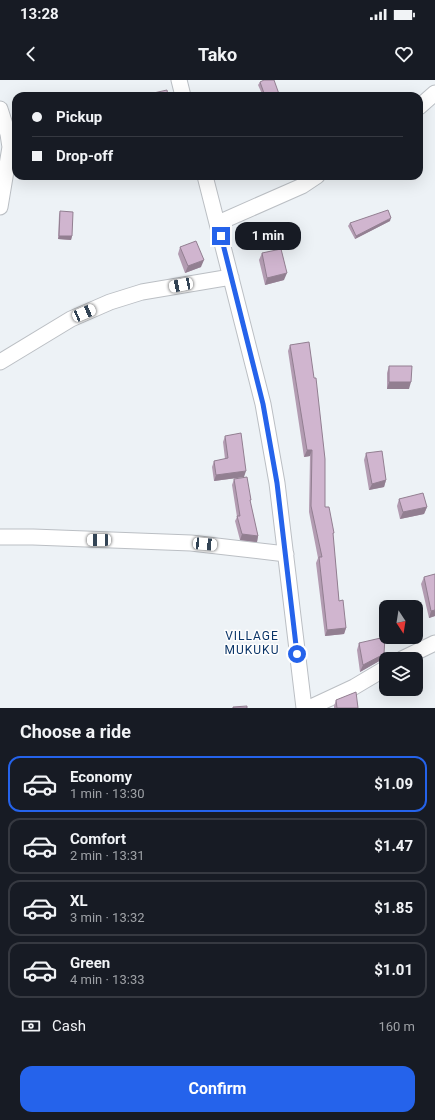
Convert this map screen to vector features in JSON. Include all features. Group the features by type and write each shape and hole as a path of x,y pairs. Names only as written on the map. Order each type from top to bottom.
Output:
{"street":[{"path":"179,80 182,92"},
{"path":"423,104 435,93"},
{"path":"0,108 8,134 10,147 0,207"},
{"path":"206,180 263,404 277,483 304,708"},
{"path":"218,222 302,186 311,180"},
{"path":"0,362 71,319 110,302 142,292 231,277"},
{"path":"0,537 151,541 232,547 286,554"},
{"path":"416,652 435,643"},
{"path":"309,708 354,687 379,672"}],"building":[{"path":"264,80 274,80 278,92 264,92 260,82"},
{"path":"388,210 391,218 356,236 350,223"},
{"path":"60,211 73,212 72,236 59,236"},
{"path":"196,241 204,260 188,266 180,247"},
{"path":"281,249 287,273 267,278 262,253"},
{"path":"309,342 314,378 316,378 325,459 325,507 329,507 334,533 339,601 343,600 346,628 327,630 319,557 322,557 311,506 312,450 307,450 290,345"},
{"path":"389,366 412,366 411,382 389,382"},
{"path":"241,433 246,471 216,475 214,461 228,458 225,436"},
{"path":"382,451 386,480 372,484 366,453"},
{"path":"247,477 250,500 258,536 242,534 237,516 240,516 234,479"},
{"path":"423,493 427,507 403,512 399,499"},
{"path":"435,574 435,610 431,611 424,577"},
{"path":"379,638 379,644 385,644 384,652 379,652 379,657 363,665 359,643"},
{"path":"356,692 358,708 337,708 336,700"},
{"path":"247,706 247,708 233,708 233,707"}],"district":[{"name":"VILLAGE MUKUKU","path":"252,643"}],"route":[{"path":"221,236 263,404 277,483 297,654"}]}
